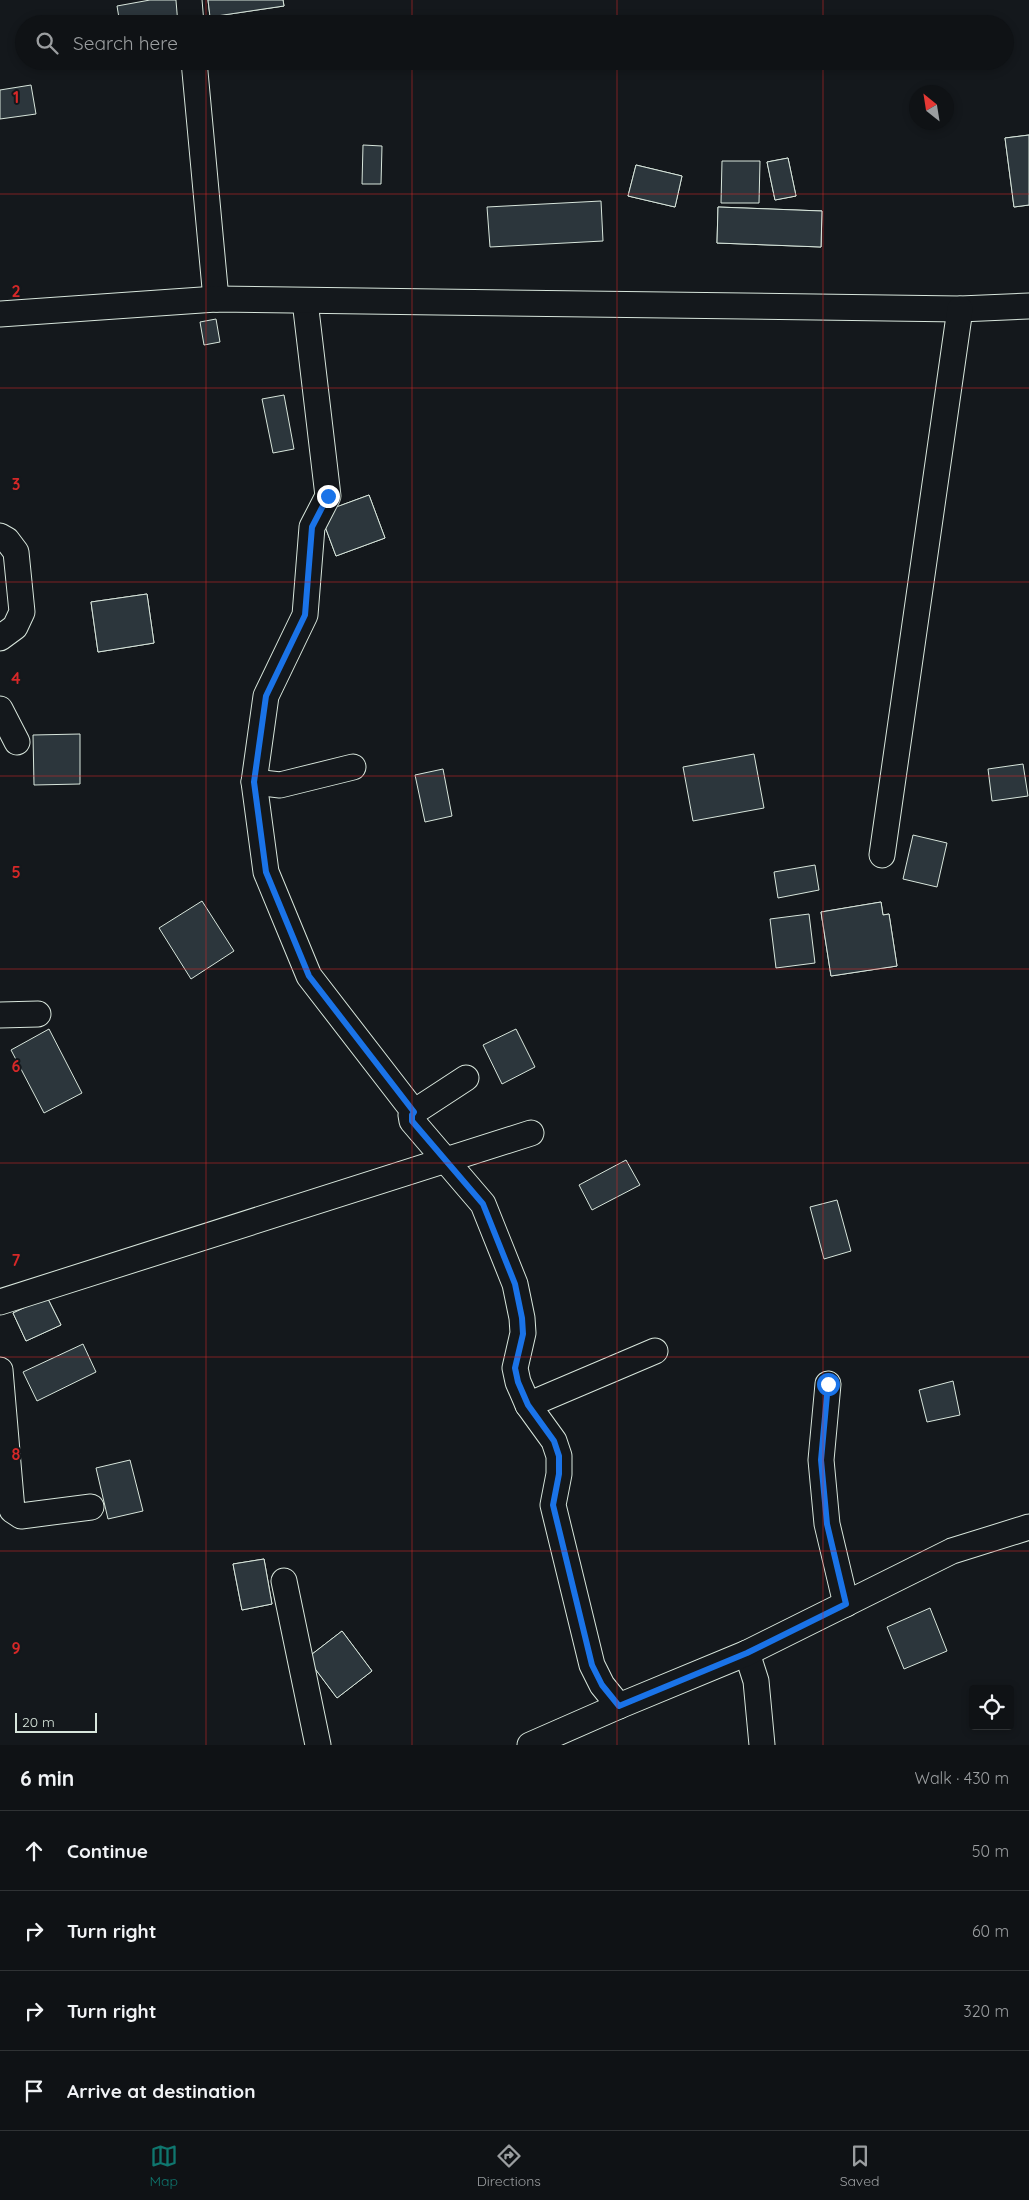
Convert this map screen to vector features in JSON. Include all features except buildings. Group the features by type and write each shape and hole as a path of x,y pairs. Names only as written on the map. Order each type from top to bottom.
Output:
{"street":[{"path":"189,0 190,15"},
{"path":"195,70 216,299"},
{"path":"0,314 216,299 960,309 1029,306"},
{"path":"305,301 328,496 312,527 305,615 266,696 254,782 266,872 309,976 414,1112"},
{"path":"882,855 960,309"},
{"path":"0,536 16,552 22,612 15,627 0,638"},
{"path":"0,709 17,742"},
{"path":"254,782 280,785 353,767"},
{"path":"0,1016 38,1014"},
{"path":"466,1078 414,1112 412,1121 447,1159 483,1204 515,1284 522,1318 523,1334 515,1368 518,1382 528,1405 546,1427 556,1448 559,1474 553,1505 592,1665 602,1685 619,1706"},
{"path":"0,1302 531,1132"},
{"path":"528,1405 655,1351"},
{"path":"0,1370 12,1510 21,1516 91,1507"},
{"path":"828,1384 821,1460 827,1524 846,1604"},
{"path":"530,1745 747,1653 952,1551 1029,1527"},
{"path":"284,1581 318,1745"},
{"path":"747,1653 756,1681 762,1745"}],"route":[{"path":"328,496 312,527 305,615 266,696 254,782 266,872 309,976 414,1112 412,1121 447,1159 483,1204 515,1284 522,1318 523,1334 515,1368 518,1382 528,1405 546,1427 554,1441 559,1456 559,1474 553,1505 592,1665 602,1685 619,1706 747,1653 846,1604 827,1524 821,1460 828,1384"}]}
